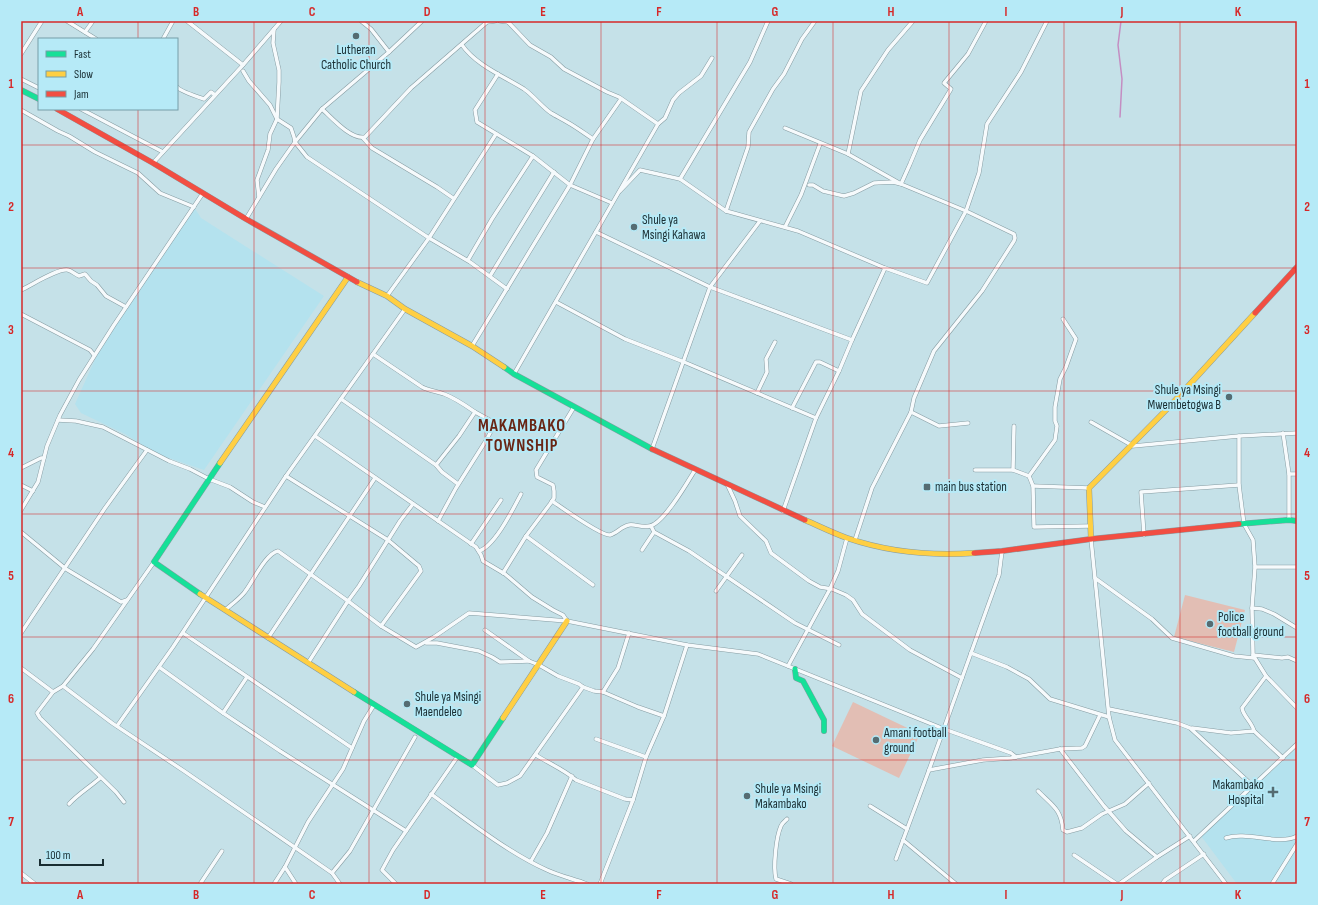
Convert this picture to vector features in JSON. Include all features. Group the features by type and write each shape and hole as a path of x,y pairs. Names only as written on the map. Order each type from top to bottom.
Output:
{"main road":[{"path":"21,90 38,98"},
{"path":"59,110 153,163 246,219 348,277 386,296 405,309 472,346 514,374 574,407 652,449 695,470 783,511 847,538 906,552 958,554 1002,551 1091,539 1244,524 1289,520 1297,521"},
{"path":"1091,539 1090,488 1133,446 1182,394 1297,268"},
{"path":"348,277 209,479 154,562 205,598 472,765 567,621"},
{"path":"795,669 796,678 803,681 824,720 824,731"}],"street":[{"path":"21,54 42,21"},
{"path":"67,21 94,38"},
{"path":"85,32 93,21"},
{"path":"164,38 173,21"},
{"path":"187,21 243,65"},
{"path":"153,163 243,65 281,21"},
{"path":"361,21 371,29 389,52"},
{"path":"246,219 276,169 295,142 322,109 389,52 421,21"},
{"path":"363,138 411,88 487,22 495,21"},
{"path":"500,21 509,22 530,45 551,57 564,70 621,99 658,124"},
{"path":"680,178 750,62 768,21"},
{"path":"726,211 748,147 749,132 773,89 784,74 802,39 814,21"},
{"path":"848,154 861,91 888,50 913,21"},
{"path":"901,184 920,140 951,89 944,82 968,54 986,21"},
{"path":"620,191 640,170 680,178 726,211 798,231 885,268 927,283 966,211 979,173 986,124 1021,72 1047,21"},
{"path":"259,197 257,180 268,150 270,134 277,119 279,70 273,43 274,29"},
{"path":"462,45 474,57 498,74 526,90 553,114 593,139"},
{"path":"514,374 658,124 665,118 673,100 679,93 701,76 712,58"},
{"path":"243,71 249,81 270,105 277,119 290,128 295,142 307,157 429,238 468,260 508,289"},
{"path":"498,74 475,110 477,122 533,156 570,184 612,203"},
{"path":"21,79 38,88"},
{"path":"178,88 204,99 211,92 215,95"},
{"path":"472,346 508,289 570,184 593,139 621,99"},
{"path":"322,109 346,131 359,138 363,138 372,148 453,198"},
{"path":"21,110 95,152 138,174 160,193 194,207"},
{"path":"83,110 163,152"},
{"path":"785,128 820,144 848,154 901,184 966,211 1012,233 1015,238 982,292 934,351 914,398 911,412 872,488 854,540"},
{"path":"386,296 429,238 453,198 496,134"},
{"path":"786,227 801,195 820,144"},
{"path":"468,260 492,219 533,156"},
{"path":"490,276 554,172"},
{"path":"809,185 813,185 823,191 844,196 854,193 874,183 893,182 901,184"},
{"path":"21,510 38,482 47,446 58,420 79,380 94,355 203,193"},
{"path":"652,449 710,287 760,221"},
{"path":"596,232 710,287 852,340"},
{"path":"783,511 816,418 839,371 885,268"},
{"path":"21,290 53,273 62,270 70,270 80,276 85,274 90,281 97,284 106,296 126,307"},
{"path":"556,302 625,339 684,362 816,418"},
{"path":"117,726 183,633 286,476 405,309"},
{"path":"21,314 90,350 94,355"},
{"path":"1029,476 1054,440 1057,426 1055,420 1055,407 1060,379 1076,339 1062,319"},
{"path":"757,393 766,372 766,359 775,342"},
{"path":"373,354 422,388 443,393 454,398 495,423 487,440 458,484 438,521"},
{"path":"792,408 816,362 820,362 839,371"},
{"path":"341,399 436,465 442,472 458,484"},
{"path":"504,573 526,536 552,501 554,491 553,485 537,477 536,470 574,407"},
{"path":"436,465 459,436 475,412"},
{"path":"911,412 939,426 968,423"},
{"path":"58,420 76,421 103,427 147,450 209,479 230,487 253,502 265,507"},
{"path":"1091,422 1133,446 1239,436 1297,433"},
{"path":"1013,470 1014,426"},
{"path":"1283,433 1289,474 1289,520"},
{"path":"315,436 476,548 479,551 483,562 504,573 532,597 563,615 567,621"},
{"path":"1239,436 1239,485 1244,524 1253,540 1255,567 1252,608 1252,638 1254,656 1266,676 1297,708"},
{"path":"21,634 66,569 105,508 147,450"},
{"path":"21,468 44,458"},
{"path":"552,501 572,515 608,535 613,534 626,525 640,527 651,526 659,522 695,470"},
{"path":"975,470 1013,470 1029,476 1033,486 1034,528 1091,526"},
{"path":"1289,474 1297,474"},
{"path":"286,476 388,540 421,569 381,626"},
{"path":"268,638 310,573 337,536 349,515 375,478"},
{"path":"21,485 32,491"},
{"path":"727,485 740,516 766,540 771,552 809,581 820,587 832,589 846,595 853,600 862,614 910,650 962,678"},
{"path":"1144,535 1141,492 1239,485"},
{"path":"1033,486 1090,488"},
{"path":"479,551 487,547 497,534 522,494"},
{"path":"470,544 501,500"},
{"path":"308,663 413,504"},
{"path":"651,526 654,532 689,551 795,623 808,628 838,645"},
{"path":"21,532 66,569 121,602 129,600"},
{"path":"642,550 654,532"},
{"path":"526,536 593,585"},
{"path":"788,666 830,589 838,571 847,538"},
{"path":"1091,539 1109,717 1115,740 1226,884"},
{"path":"225,610 244,594 264,562 276,551 280,552 310,573 381,626 416,647 434,638 469,613 567,621 687,645 758,654 944,729 1011,752 1016,756"},
{"path":"896,859 944,729 998,575 1002,551"},
{"path":"716,591 742,555"},
{"path":"124,802 116,792 40,718 37,713 53,692 62,686 93,649 129,600 154,562"},
{"path":"1255,567 1297,567"},
{"path":"1095,578 1152,619 1172,638 1234,656 1288,657 1297,661"},
{"path":"1252,608 1274,614 1297,628"},
{"path":"485,630 529,661 583,687 594,691 603,692 664,716"},
{"path":"183,633 352,748"},
{"path":"603,692 618,668 629,633"},
{"path":"424,643 437,643 479,652 500,662 529,661"},
{"path":"600,884 633,800 646,757 664,716 687,645"},
{"path":"971,653 1030,679 1050,699 1109,717"},
{"path":"21,668 53,692"},
{"path":"159,668 332,786 374,810 406,831"},
{"path":"1266,676 1242,708 1242,711 1252,724 1254,731 1283,758"},
{"path":"223,713 247,677"},
{"path":"62,686 117,726 332,873 340,884"},
{"path":"472,765 498,785 507,783 520,776 583,687"},
{"path":"274,884 285,867 308,822 343,769 364,721 374,705"},
{"path":"1109,709 1177,722 1190,728 1231,733 1254,731"},
{"path":"929,770 983,760 1011,758 1060,749 1082,748 1085,746 1100,715"},
{"path":"1190,728 1253,786"},
{"path":"332,873 350,851 415,737"},
{"path":"596,739 646,757"},
{"path":"1194,841 1297,744"},
{"path":"1060,749 1104,806 1126,831 1157,857"},
{"path":"536,755 572,776 576,780 625,799 633,800"},
{"path":"396,884 383,873 382,870 406,831 458,756"},
{"path":"530,861 547,833 572,776"},
{"path":"69,804 74,798 100,778"},
{"path":"1038,791 1059,812 1062,818 1064,831 1082,828 1102,814 1125,804 1148,783"},
{"path":"431,794 511,850 530,861 547,870 588,884"},
{"path":"870,806 907,829"},
{"path":"787,819 781,825 776,841 774,873 776,879 791,884"},
{"path":"1074,855 1118,884 1190,836"},
{"path":"1226,838 1231,836 1243,836 1292,839 1297,836"},
{"path":"903,840 956,884"},
{"path":"1272,884 1297,844"},
{"path":"200,884 222,851"},
{"path":"1162,884 1165,880 1204,854"},
{"path":"285,867 296,884"},
{"path":"21,873 35,884"}],"shaded area":[{"path":"194,207 201,218 324,296 204,470 157,454 125,434 81,413 75,404 102,344"},
{"name":"Police football ground","path":"1185,595 1245,610 1234,652 1174,637"},
{"name":"Amani football ground","path":"853,702 920,734 899,778 832,746"},
{"name":"Makambako Hospital","path":"1297,748 1297,884 1237,884 1201,836"}],"waterway":[{"path":"1120,117 1122,79 1118,45 1121,21"}],"traffic: fast":[{"path":"21,90 38,98"},
{"path":"504,367 514,374 652,449"},
{"path":"200,594 154,562 220,463"},
{"path":"1239,524 1289,520 1297,521"},
{"path":"795,669 796,678 803,681 824,720 824,731"},
{"path":"354,692 472,765 503,718"}],"traffic: slow":[{"path":"220,463 348,277"},
{"path":"357,282 387,296 405,309 472,346 504,367"},
{"path":"1091,539 1089,488 1169,407 1255,313"},
{"path":"805,520 847,538 878,547 910,552 942,554 974,553"},
{"path":"200,594 354,692"},
{"path":"503,718 567,621"}],"traffic: jam":[{"path":"59,110 357,282"},
{"path":"1255,313 1297,267"},
{"path":"652,449 805,520"},
{"path":"974,553 1239,524"}],"place":[{"name":"Lutheran Catholic Church","path":"356,36"},
{"name":"Shule ya Msingi Kahawa","path":"634,227"},
{"name":"Shule ya Msingi Mwembetogwa B","path":"1229,397"},
{"name":"main bus station","path":"927,487"},
{"name":"Police football ground","path":"1210,624"},
{"name":"Shule ya Msingi Maendeleo","path":"407,704"},
{"name":"Amani football ground","path":"876,740"},
{"name":"Makambako Hospital","path":"1273,792"},
{"name":"Shule ya Msingi Makambako","path":"747,796"}],"district":[{"name":"MAKAMBAKO TOWNSHIP","path":"522,436"}]}
